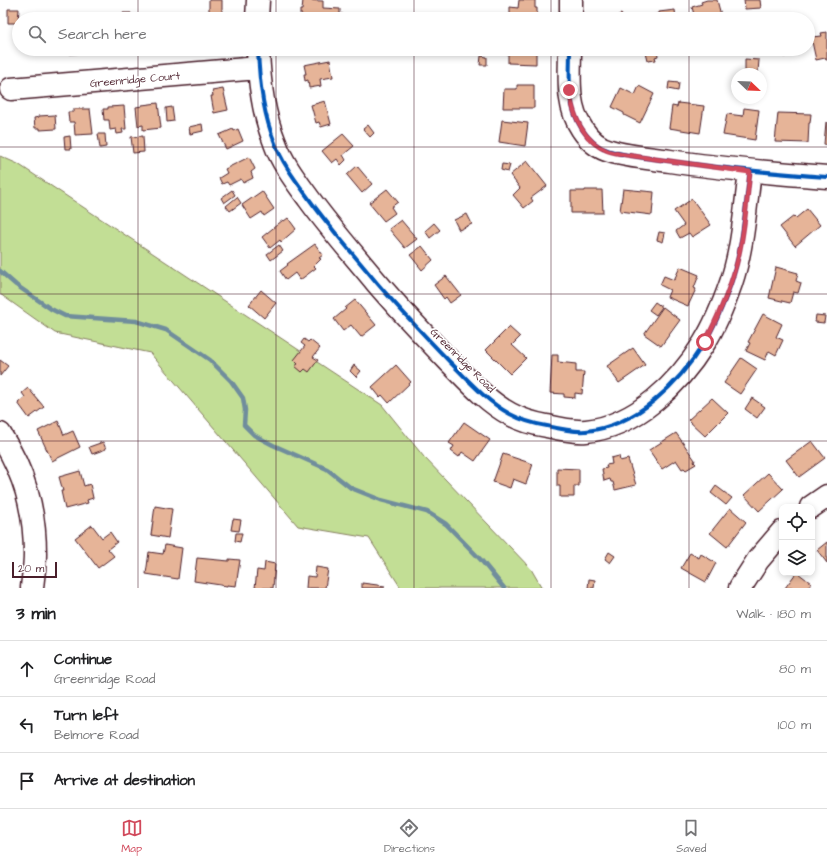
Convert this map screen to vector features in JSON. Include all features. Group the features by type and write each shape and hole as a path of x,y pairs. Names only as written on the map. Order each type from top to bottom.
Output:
{"street":[{"path":"257,12 258,0"},
{"path":"571,0 571,12"},
{"path":"570,56 569,90 576,119 589,138 608,151 626,155 750,172 827,177"},
{"name":"Greenridge Road","path":"258,58 264,104 275,143 294,179 324,219 404,314 469,381 490,400 511,414 536,424 561,429 587,431 617,424 642,411 665,391 688,366 705,342 721,310 732,281 740,252 750,172"},
{"name":"Greenridge Court","path":"11,89 258,58"},
{"path":"0,434 17,463 28,493 34,523 35,556 32,588"},
{"path":"815,505 827,496"},
{"path":"740,588 758,560 779,536"}],"green space":[{"path":"0,156 18,164 382,405 424,457 531,569 542,588 401,588 369,538 298,526 150,353 55,333 0,294"}],"building":[{"path":"209,0 222,0 222,12 209,12"},
{"path":"303,0 323,1 323,8 340,9 340,12 300,12 300,10 302,10"},
{"path":"519,0 535,0 535,8 537,8 537,12 510,12 510,7 518,8"},
{"path":"707,0 717,0 720,12 693,12 692,7 702,4 701,2"},
{"path":"744,0 760,0 761,8 745,9"},
{"path":"8,9 19,9 19,12 12,12 12,23 8,23"},
{"path":"675,10 675,12 659,12"},
{"path":"827,32 827,60 825,58 816,60 815,37 822,36 821,33"},
{"path":"481,56 487,57 487,65 480,65"},
{"path":"508,56 536,56 536,64 508,63"},
{"path":"647,56 658,56 655,57 656,60 648,61"},
{"path":"745,59 759,60 758,68 745,68"},
{"path":"330,60 333,77 320,79 321,86 309,88 308,80 305,81 304,74 306,74 304,65"},
{"path":"669,82 679,83 678,91 668,89"},
{"path":"517,85 534,85 534,108 503,108 504,89 517,89"},
{"path":"639,86 654,94 640,123 612,107 621,88 635,95"},
{"path":"223,89 228,110 214,113 211,96 213,96 212,91"},
{"path":"325,101 331,124 321,127 319,122 316,123 311,105"},
{"path":"158,103 161,128 143,130 143,125 138,126 136,107"},
{"path":"678,103 704,106 700,133 669,128 672,106 677,107"},
{"path":"124,106 126,129 122,129 123,133 117,134 116,129 110,130 109,120 104,120 103,109 108,109 108,107"},
{"path":"172,107 174,121 167,122 166,108"},
{"path":"744,108 759,110 755,140 723,135 727,114 743,116"},
{"path":"74,109 90,109 93,134 75,135 74,122 69,122 68,112 74,112"},
{"path":"778,113 811,114 808,143 775,142"},
{"path":"55,115 56,129 40,130 40,128 35,128 34,118 39,116"},
{"path":"502,120 528,123 525,146 499,142"},
{"path":"826,122 827,123 827,145 824,144"},
{"path":"202,124 203,131 190,134 189,127"},
{"path":"368,125 374,133 370,137 363,129"},
{"path":"233,129 234,131 238,129 243,141 226,149 219,135"},
{"path":"98,134 105,134 106,147 100,148"},
{"path":"343,134 354,146 343,155 346,160 341,165 337,159 332,163 322,151"},
{"path":"70,136 71,149 65,149 64,137"},
{"path":"143,136 144,152 133,153 131,137"},
{"path":"249,157 255,169 251,172 253,178 243,183 241,179 229,185 227,182 222,184 219,178 227,173 225,169"},
{"path":"527,161 547,186 531,198 533,201 524,208 513,195 520,188 510,175"},
{"path":"502,164 510,165 508,172 501,170"},
{"path":"357,166 372,184 362,193 347,175"},
{"path":"387,189 398,202 391,207 395,213 384,221 369,203"},
{"path":"623,189 654,192 652,215 620,211"},
{"path":"232,190 235,195 224,203 221,198"},
{"path":"602,190 603,213 571,213 571,191"},
{"path":"262,191 274,209 264,216 262,212 251,219 242,205"},
{"path":"237,197 241,203 230,211 226,206"},
{"path":"692,199 711,225 692,237 689,233 680,238 676,231 684,225 674,211"},
{"path":"807,209 820,225 795,246 780,227 794,216 796,218"},
{"path":"467,214 472,224 459,230 454,220"},
{"path":"288,218 296,229 281,242 280,240 270,248 262,237 283,220 284,221"},
{"path":"401,220 417,239 405,248 389,229"},
{"path":"434,223 440,230 430,238 425,231"},
{"path":"659,232 665,233 663,242 657,240"},
{"path":"315,244 323,255 314,266 316,268 300,280 295,273 286,280 280,271 288,265 287,264"},
{"path":"279,245 283,251 271,260 267,254"},
{"path":"422,246 433,260 422,270 410,255"},
{"path":"680,267 699,275 694,288 696,289 688,306 667,297 670,290 660,285 664,276 674,280"},
{"path":"776,267 798,273 796,281 801,283 798,293 793,292 790,303 769,298"},
{"path":"446,276 461,295 450,303 446,297 444,299 434,285"},
{"path":"261,290 276,303 264,318 249,305"},
{"path":"355,300 376,325 361,337 351,325 343,331 334,319"},
{"path":"655,302 662,307 656,315 649,310"},
{"path":"663,307 680,320 661,346 644,334"},
{"path":"763,314 782,324 776,337 783,340 776,355 769,351 765,360 746,351 750,343 748,342"},
{"path":"816,315 825,316 824,323 815,322"},
{"path":"509,327 520,337 512,345 526,358 510,374 486,350"},
{"path":"304,339 308,342 310,340 320,348 313,357 318,360 309,372 305,369 302,372 295,366 298,364 294,360 305,346 301,343"},
{"path":"633,348 645,365 619,383 607,366"},
{"path":"552,355 558,355 558,362 576,364 576,372 584,372 582,394 575,393 575,398 564,397 564,394 550,393"},
{"path":"741,358 757,369 740,394 724,383"},
{"path":"0,360 8,366 0,376"},
{"path":"354,365 361,371 356,377 350,371"},
{"path":"396,365 411,382 389,403 382,395 380,397 372,387"},
{"path":"28,388 44,407 29,418 18,403 25,397 22,393"},
{"path":"712,398 728,413 705,436 688,420"},
{"path":"752,398 765,407 757,418 745,409"},
{"path":"58,421 64,435 73,431 80,447 52,461 38,431"},
{"path":"464,422 490,440 475,461 462,452 459,457 451,451 454,446 449,443"},
{"path":"676,433 695,460 694,462 696,464 686,470 684,468 682,469 676,460 662,469 649,450"},
{"path":"812,441 825,458 799,477 786,460"},
{"path":"103,442 106,449 92,454 89,447"},
{"path":"503,454 533,464 526,484 513,479 510,488 493,482"},
{"path":"619,456 620,461 628,459 636,485 615,490 613,482 611,482 610,479 604,481 602,469 607,468 606,465 612,464 611,458"},
{"path":"557,468 579,469 579,486 574,486 574,497 560,497 560,486 557,486"},
{"path":"80,471 84,486 90,484 93,498 87,500 88,503 65,509 61,491 63,491 59,477"},
{"path":"768,473 783,489 759,511 744,495"},
{"path":"716,486 732,498 726,505 711,493"},
{"path":"155,506 172,509 168,538 151,535"},
{"path":"730,508 746,522 727,547 710,533"},
{"path":"233,519 241,520 239,531 231,530"},
{"path":"92,525 102,538 110,532 117,542 108,549 114,556 98,568 75,538"},
{"path":"236,533 242,533 240,542 235,541"},
{"path":"827,542 827,563 817,550"},
{"path":"165,545 182,548 178,579 146,574 149,552 163,554"},
{"path":"609,552 615,556 610,563 605,559"},
{"path":"690,553 699,558 701,554 716,563 706,582 681,568"},
{"path":"197,558 229,561 229,559 240,560 236,586 194,581"},
{"path":"265,562 275,564 273,588 255,588 257,570 264,571"},
{"path":"316,567 328,569 325,588 306,588 307,576 315,577"},
{"path":"794,576 802,576 811,583 808,587 810,588 785,588"},
{"path":"589,579 595,580 594,588 588,588"},
{"path":"362,583 385,586 384,588 362,588"}],"waterway":[{"path":"0,271 16,285 51,309 65,316 136,321 166,330 210,360 231,381 243,398 245,410 244,425 254,435 327,469 351,488 381,500 427,512 446,524 481,560 504,588"}],"cycle path":[{"path":"258,56 262,97 267,120 278,150 294,179 342,241 421,332 493,403 510,414 528,422 577,431 586,431 605,427 622,421 639,412 655,400 682,373 708,336 731,283 741,242 750,172"},
{"path":"570,56 570,90 573,110 584,132 601,148 625,155 690,164 827,177"}],"route":[{"path":"569,90 576,119 582,129 589,138 608,151 626,155 750,172 740,252 732,281 721,310 705,342"}]}
